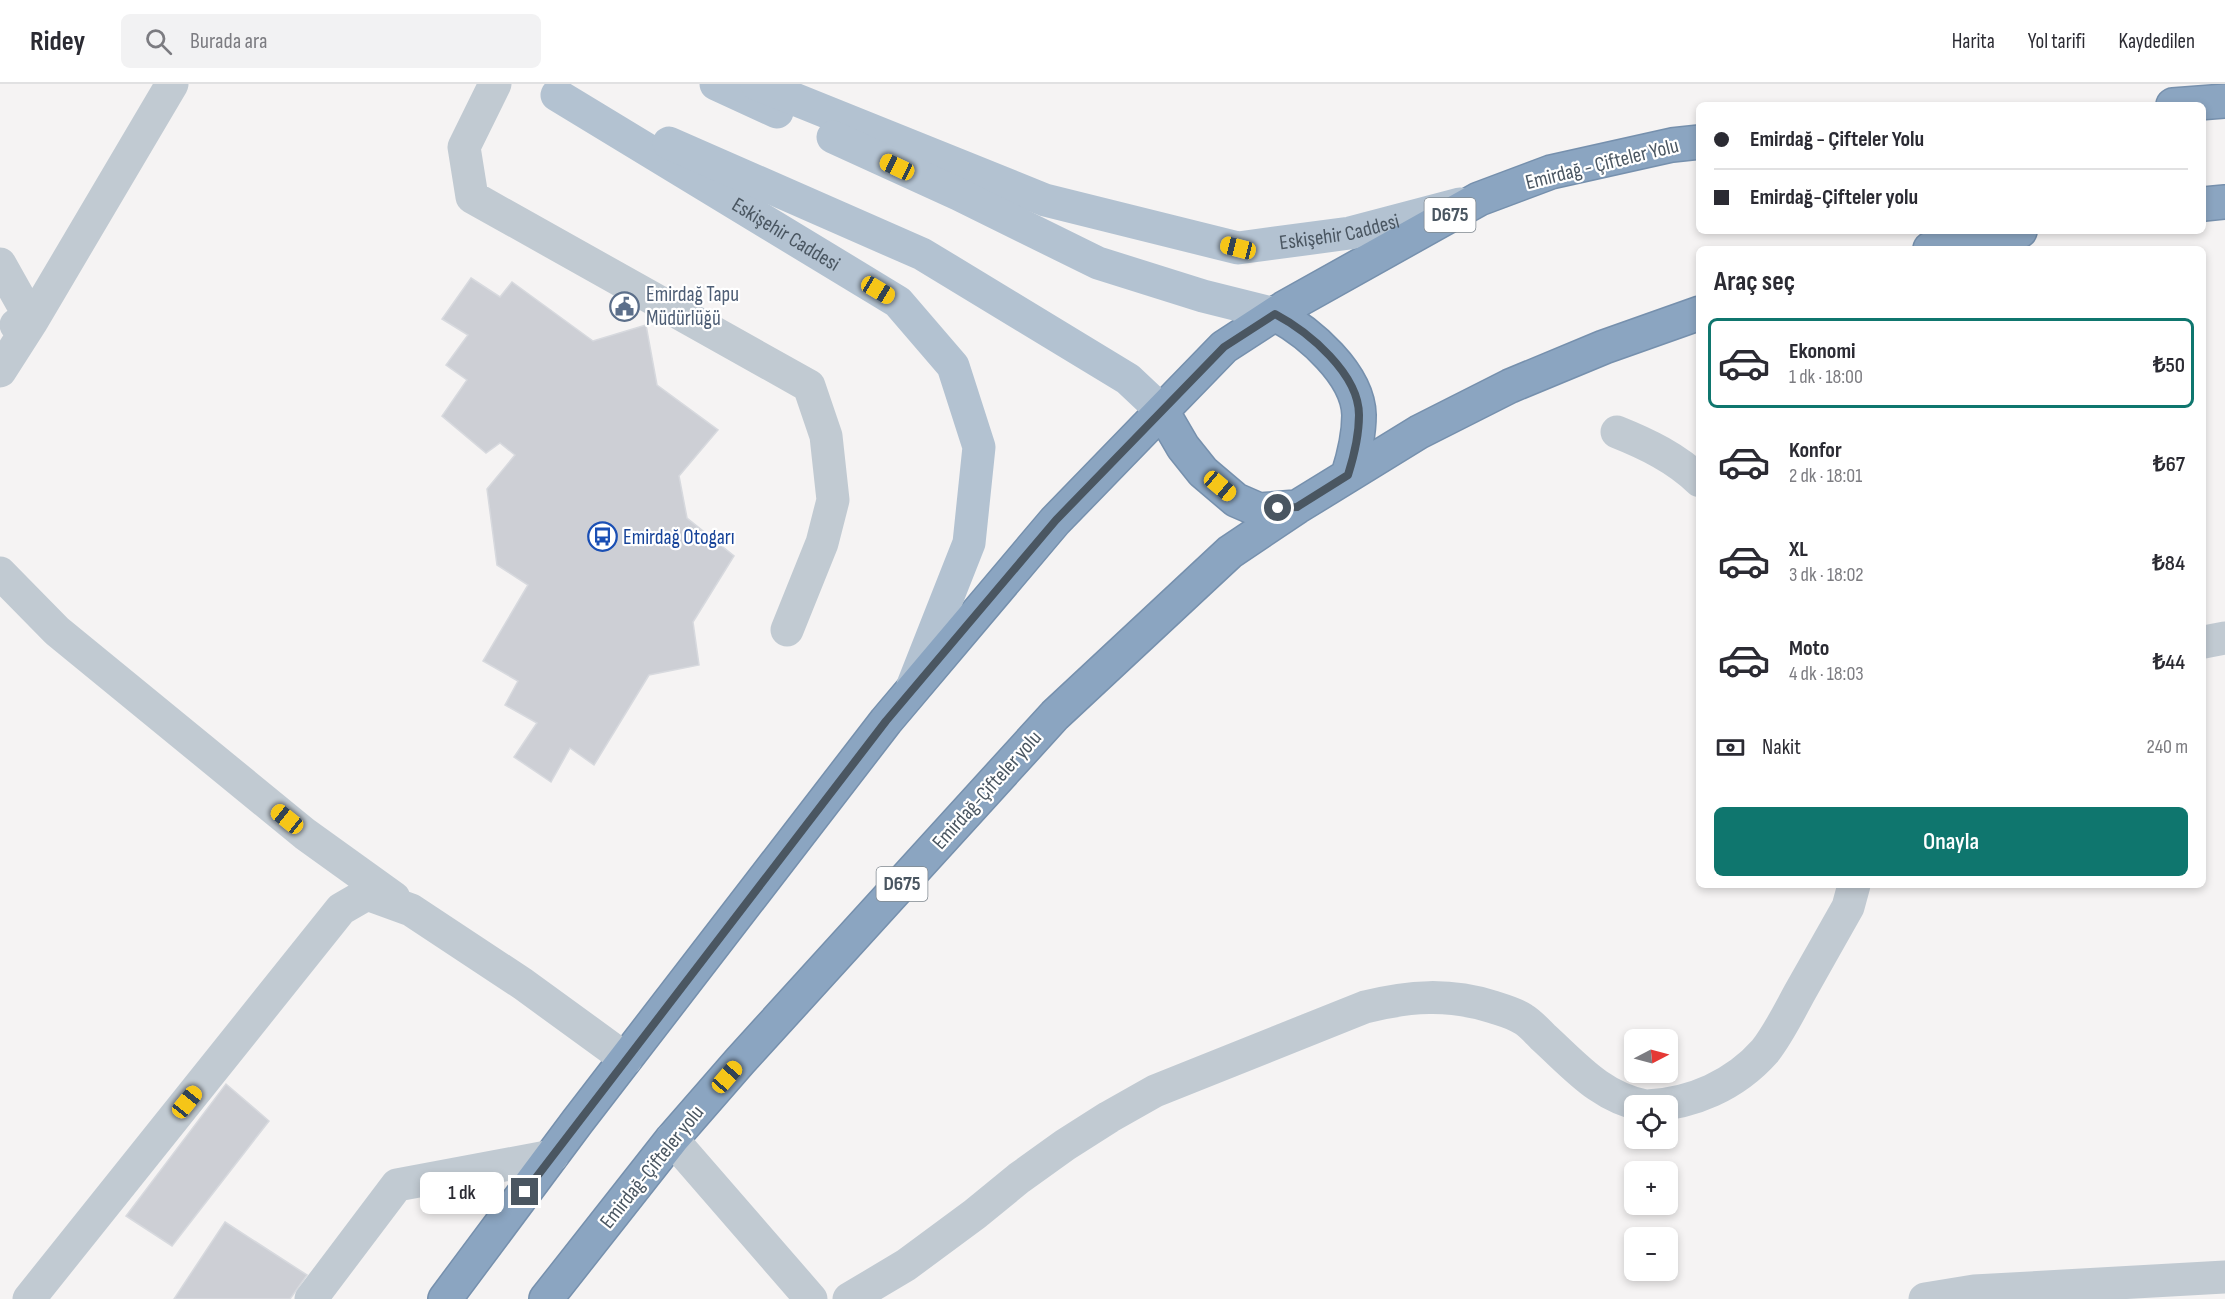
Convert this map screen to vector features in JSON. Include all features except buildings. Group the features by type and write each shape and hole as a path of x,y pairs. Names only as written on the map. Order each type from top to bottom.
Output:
{"highway":[{"path":"2206,103 2225,102"},
{"name":"Emirdağ - Çifteler Yolu","path":"1162,411 1224,347 1275,314 1479,199 1551,172 1672,145 1696,142"},
{"path":"2206,204 2225,202"},
{"path":"1942,246 2002,234"},
{"path":"1275,314 1295,325 1322,348 1342,371 1354,391 1359,413 1356,448 1348,475"},
{"name":"D675","path":"1297,507 1419,432 1510,386 1604,347 1696,314"},
{"path":"1162,411 1184,447 1203,472 1236,500 1258,510 1297,507"},
{"name":"D675","path":"445,1299 626,1059 910,693 1056,520 1162,411"},
{"name":"Emirdağ-Çifteler yolu","path":"546,1299 672,1140 748,1052 1055,715 1230,552 1297,507"}],"main road":[{"path":"716,84 958,194 1098,262 1203,296 1275,314"},
{"name":"Eskişehir Caddesi","path":"757,84 1046,200 1238,248 1350,233 1479,199"},
{"name":"Eskişehir Caddesi","path":"546,90 922,254 1128,379 1162,411"},
{"name":"Eskişehir Caddesi","path":"546,90 898,302 953,366 979,447 969,543 910,693"}],"street":[{"path":"0,371 172,84"},
{"path":"495,84 464,147 472,197 809,386 826,436 833,501 822,543 787,630"},
{"path":"0,264 32,321"},
{"path":"0,329 32,321"},
{"path":"1617,432 1645,443 1696,478"},
{"path":"0,573 57,632 305,834 411,910 523,984 626,1059"},
{"path":"2206,642 2225,638"},
{"path":"1678,1101 1704,1094 1730,1082 1766,1049 1780,1029 1848,907 1853,888"},
{"path":"30,1299 341,909 367,894 411,910"},
{"path":"849,1299 906,1265 1019,1178 1109,1117 1155,1091 1365,1007 1426,996 1456,998 1501,1009 1523,1019 1602,1090 1624,1101"},
{"path":"672,1140 811,1299"},
{"path":"311,1299 397,1185 552,1156"},
{"path":"1924,1299 1974,1291 2225,1278"}],"place":[{"name":"Emirdağ Tapu Müdürlüğü","path":"625,306"},
{"name":"Emirdağ Otogarı","path":"602,537"}],"route":[{"path":"525,1192 886,721 1056,520 1224,347 1275,314 1295,325 1322,348 1342,371 1354,391 1359,413 1356,448 1348,475 1297,507 1278,508"}]}
